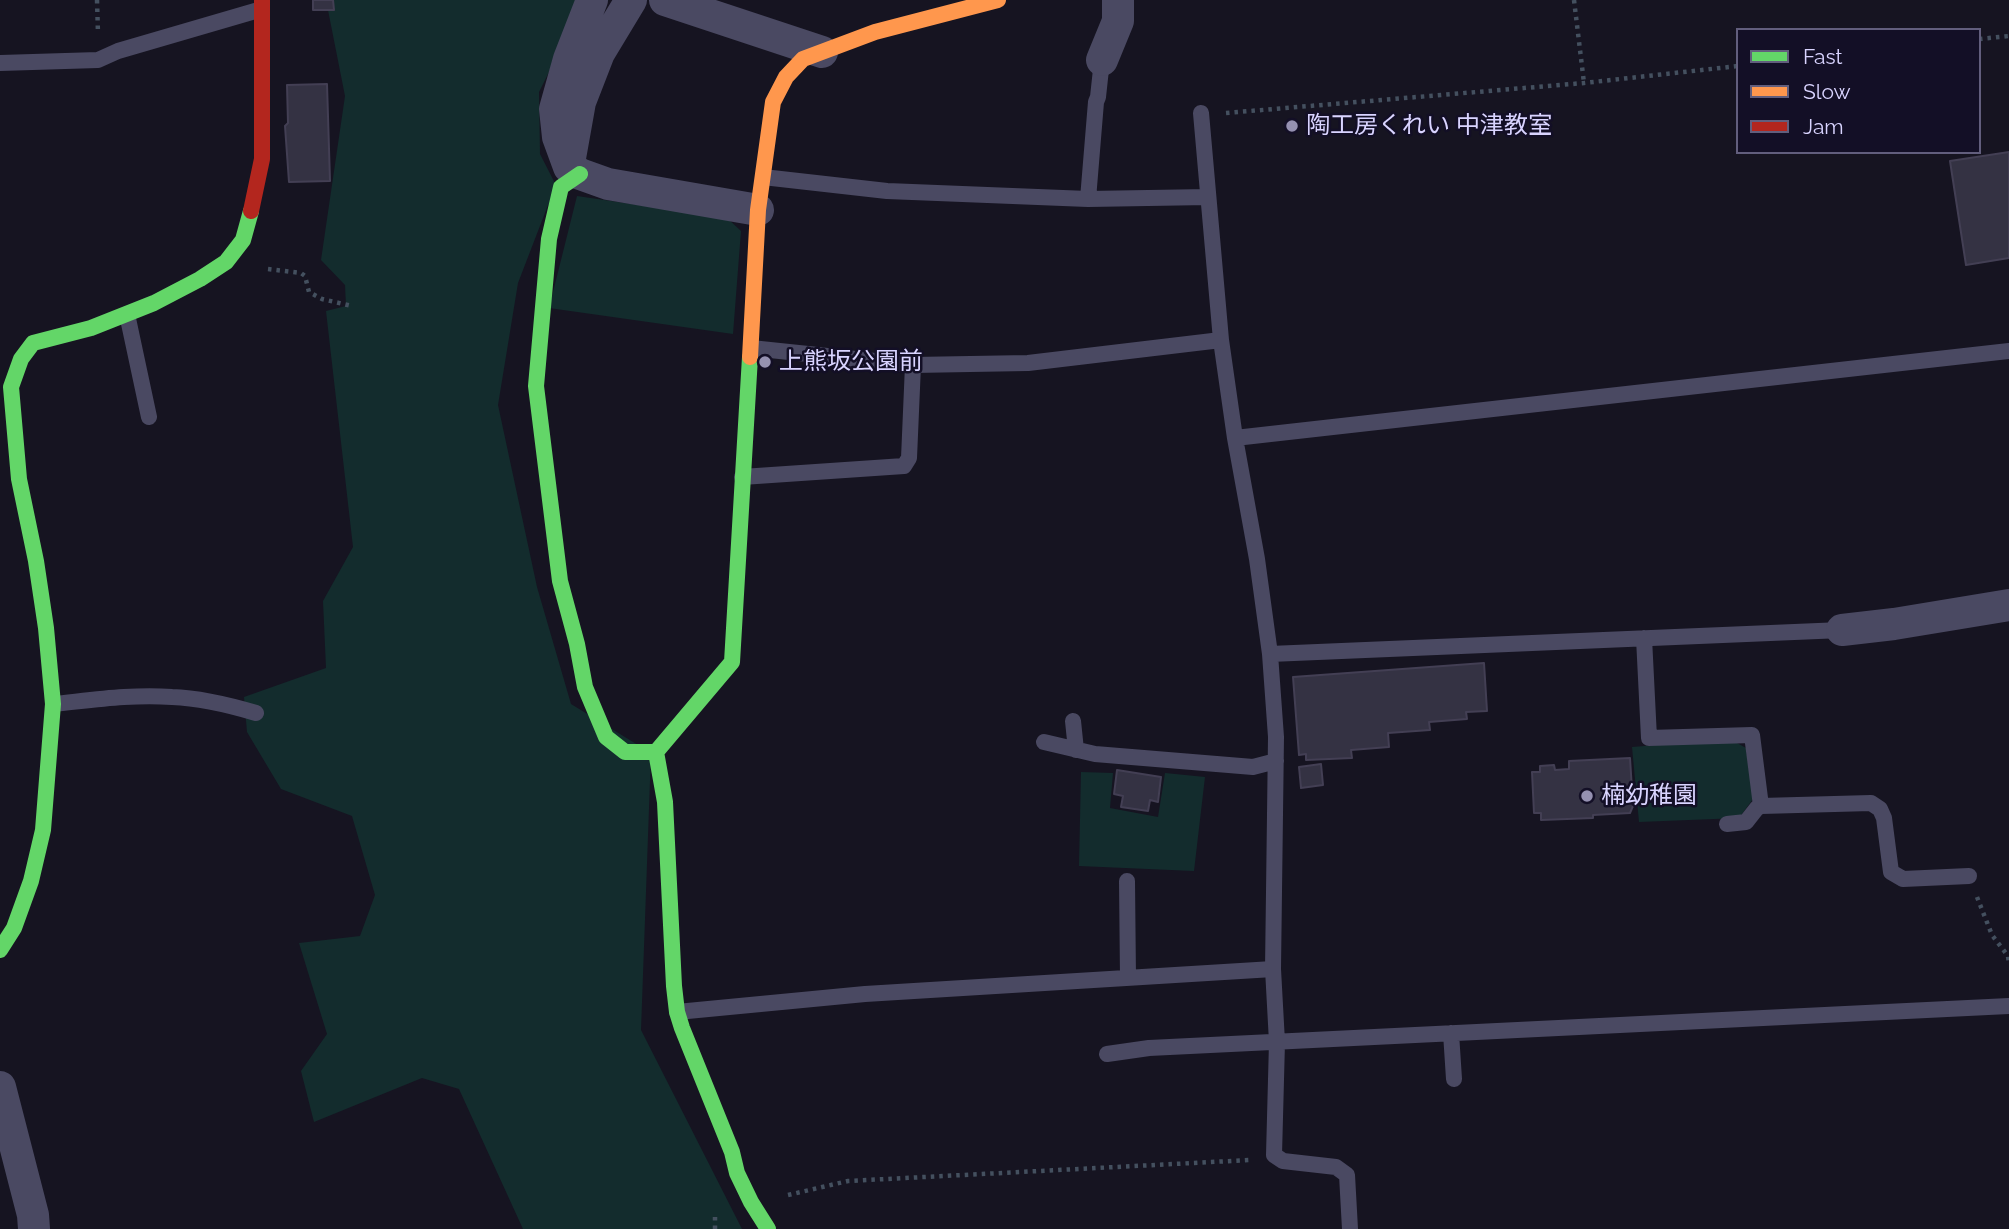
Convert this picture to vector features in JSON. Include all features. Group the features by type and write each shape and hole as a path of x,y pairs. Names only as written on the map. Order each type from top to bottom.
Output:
{"street":[{"path":"592,0 569,59 555,109 558,137 574,170 608,184 758,211"},
{"path":"631,0 599,54 580,102 574,170 561,187 548,239 536,386 560,581 585,687 606,737 625,752 656,752 732,662 758,211 773,102 786,77 803,59 874,33 998,0"},
{"path":"665,0 821,52"},
{"path":"1102,60 1118,21 1118,0"},
{"path":"0,950 14,928 31,881 43,830 53,704 36,561 19,479 11,387 21,359 33,343 91,328 154,303 200,279 233,256 243,240 262,159 262,4"},
{"path":"1842,630 2009,605"},
{"path":"656,752 665,802 677,1012 732,1152 734,1164 751,1203 768,1229"},
{"path":"0,1087 33,1215 34,1229"}],"lane":[{"path":"0,62 35,57 98,60 262,4"},
{"path":"1088,199 1102,60"},
{"path":"1201,113 1221,340 1257,559 1270,654 1276,737 1273,969 1278,1042 1274,1155 1283,1161 1336,1167 1347,1175 1350,1229"},
{"path":"763,177 887,191 1088,199 1208,197"},
{"path":"127,314 149,417"},
{"path":"751,348 913,365 1028,363 1221,340"},
{"path":"1235,438 2009,351"},
{"path":"5,353 21,359"},
{"path":"742,477 905,466 909,458 913,365"},
{"path":"1270,654 1842,630"},
{"path":"1644,638 1648,738 1752,735 1761,806"},
{"path":"53,704 141,696 173,697 257,712"},
{"path":"1073,721 1076,750"},
{"path":"1044,742 1095,754 1253,767 1276,761"},
{"path":"1727,824 1746,822 1761,806 1871,803 1880,809 1884,818 1891,872 1903,879 1969,876"},
{"path":"1127,881 1128,978"},
{"path":"677,1012 865,994 1273,969"},
{"path":"1107,1054 1149,1048 2009,1006"},
{"path":"1451,1033 1454,1079"}],"path":[{"path":"1574,0 1584,83"},
{"path":"1981,39 2009,36"},
{"path":"1201,113 1228,113 1584,83 1736,66"},
{"path":"233,256 258,267 301,273 309,292 322,299 352,306"},
{"path":"1969,876 1992,935 2008,956 2009,965"},
{"path":"751,1203 848,1181 1264,1159 1274,1155"}],"green space":[{"path":"326,0 609,0 579,12 539,92 540,154 561,195 548,205 518,283 498,405 537,587 571,704 651,753 641,1030 742,1229 523,1229 459,1089 422,1078 314,1122 301,1071 327,1034 299,943 360,936 375,895 352,816 281,789 247,732 244,697 326,668 323,601 353,547 326,311 346,306 345,285 321,260 345,96"},
{"path":"577,196 727,218 741,231 733,334 549,308"},
{"path":"1730,739 1746,748 1753,799 1739,818 1639,822 1632,747"},
{"path":"1081,772 1113,773 1110,808 1158,817 1165,773 1205,777 1194,871 1079,866"}],"building":[{"path":"313,0 333,0 334,10 313,10"},
{"path":"327,84 330,181 289,182 285,126 288,123 287,85"},
{"path":"2009,152 2009,258 1966,265 1950,161"},
{"path":"1484,663 1487,711 1466,712 1467,719 1429,722 1430,730 1388,733 1389,747 1351,750 1352,758 1306,760 1306,754 1299,755 1293,677"},
{"path":"1630,758 1633,806 1630,813 1541,820 1541,813 1534,813 1532,772 1540,772 1540,766 1554,765 1555,770 1569,769 1569,761"},
{"path":"1321,764 1323,785 1301,788 1299,767"},
{"path":"1117,770 1161,777 1158,802 1150,800 1148,811 1121,807 1123,796 1114,794"}],"traffic: fast":[{"path":"580,174 561,187 549,239 536,386 560,581 585,687 606,737 625,752 656,752"},
{"path":"0,950 14,928 31,881 43,830 53,704 36,561 19,479 11,387 21,359 33,343 91,328 154,303 226,262 243,240 251,211"},
{"path":"750,357 732,662 656,752 665,802 677,1012 732,1152 737,1173 768,1229"}],"traffic: slow":[{"path":"750,357 758,210 773,102 786,77 803,59 875,32 998,0"}],"traffic: jam":[{"path":"251,211 262,159 262,0"}],"place":[{"name":"陶工房くれい 中津教室","path":"1292,126"},
{"name":"上熊坂公園前","path":"765,362"},
{"name":"楠幼稚園","path":"1587,796"}]}
